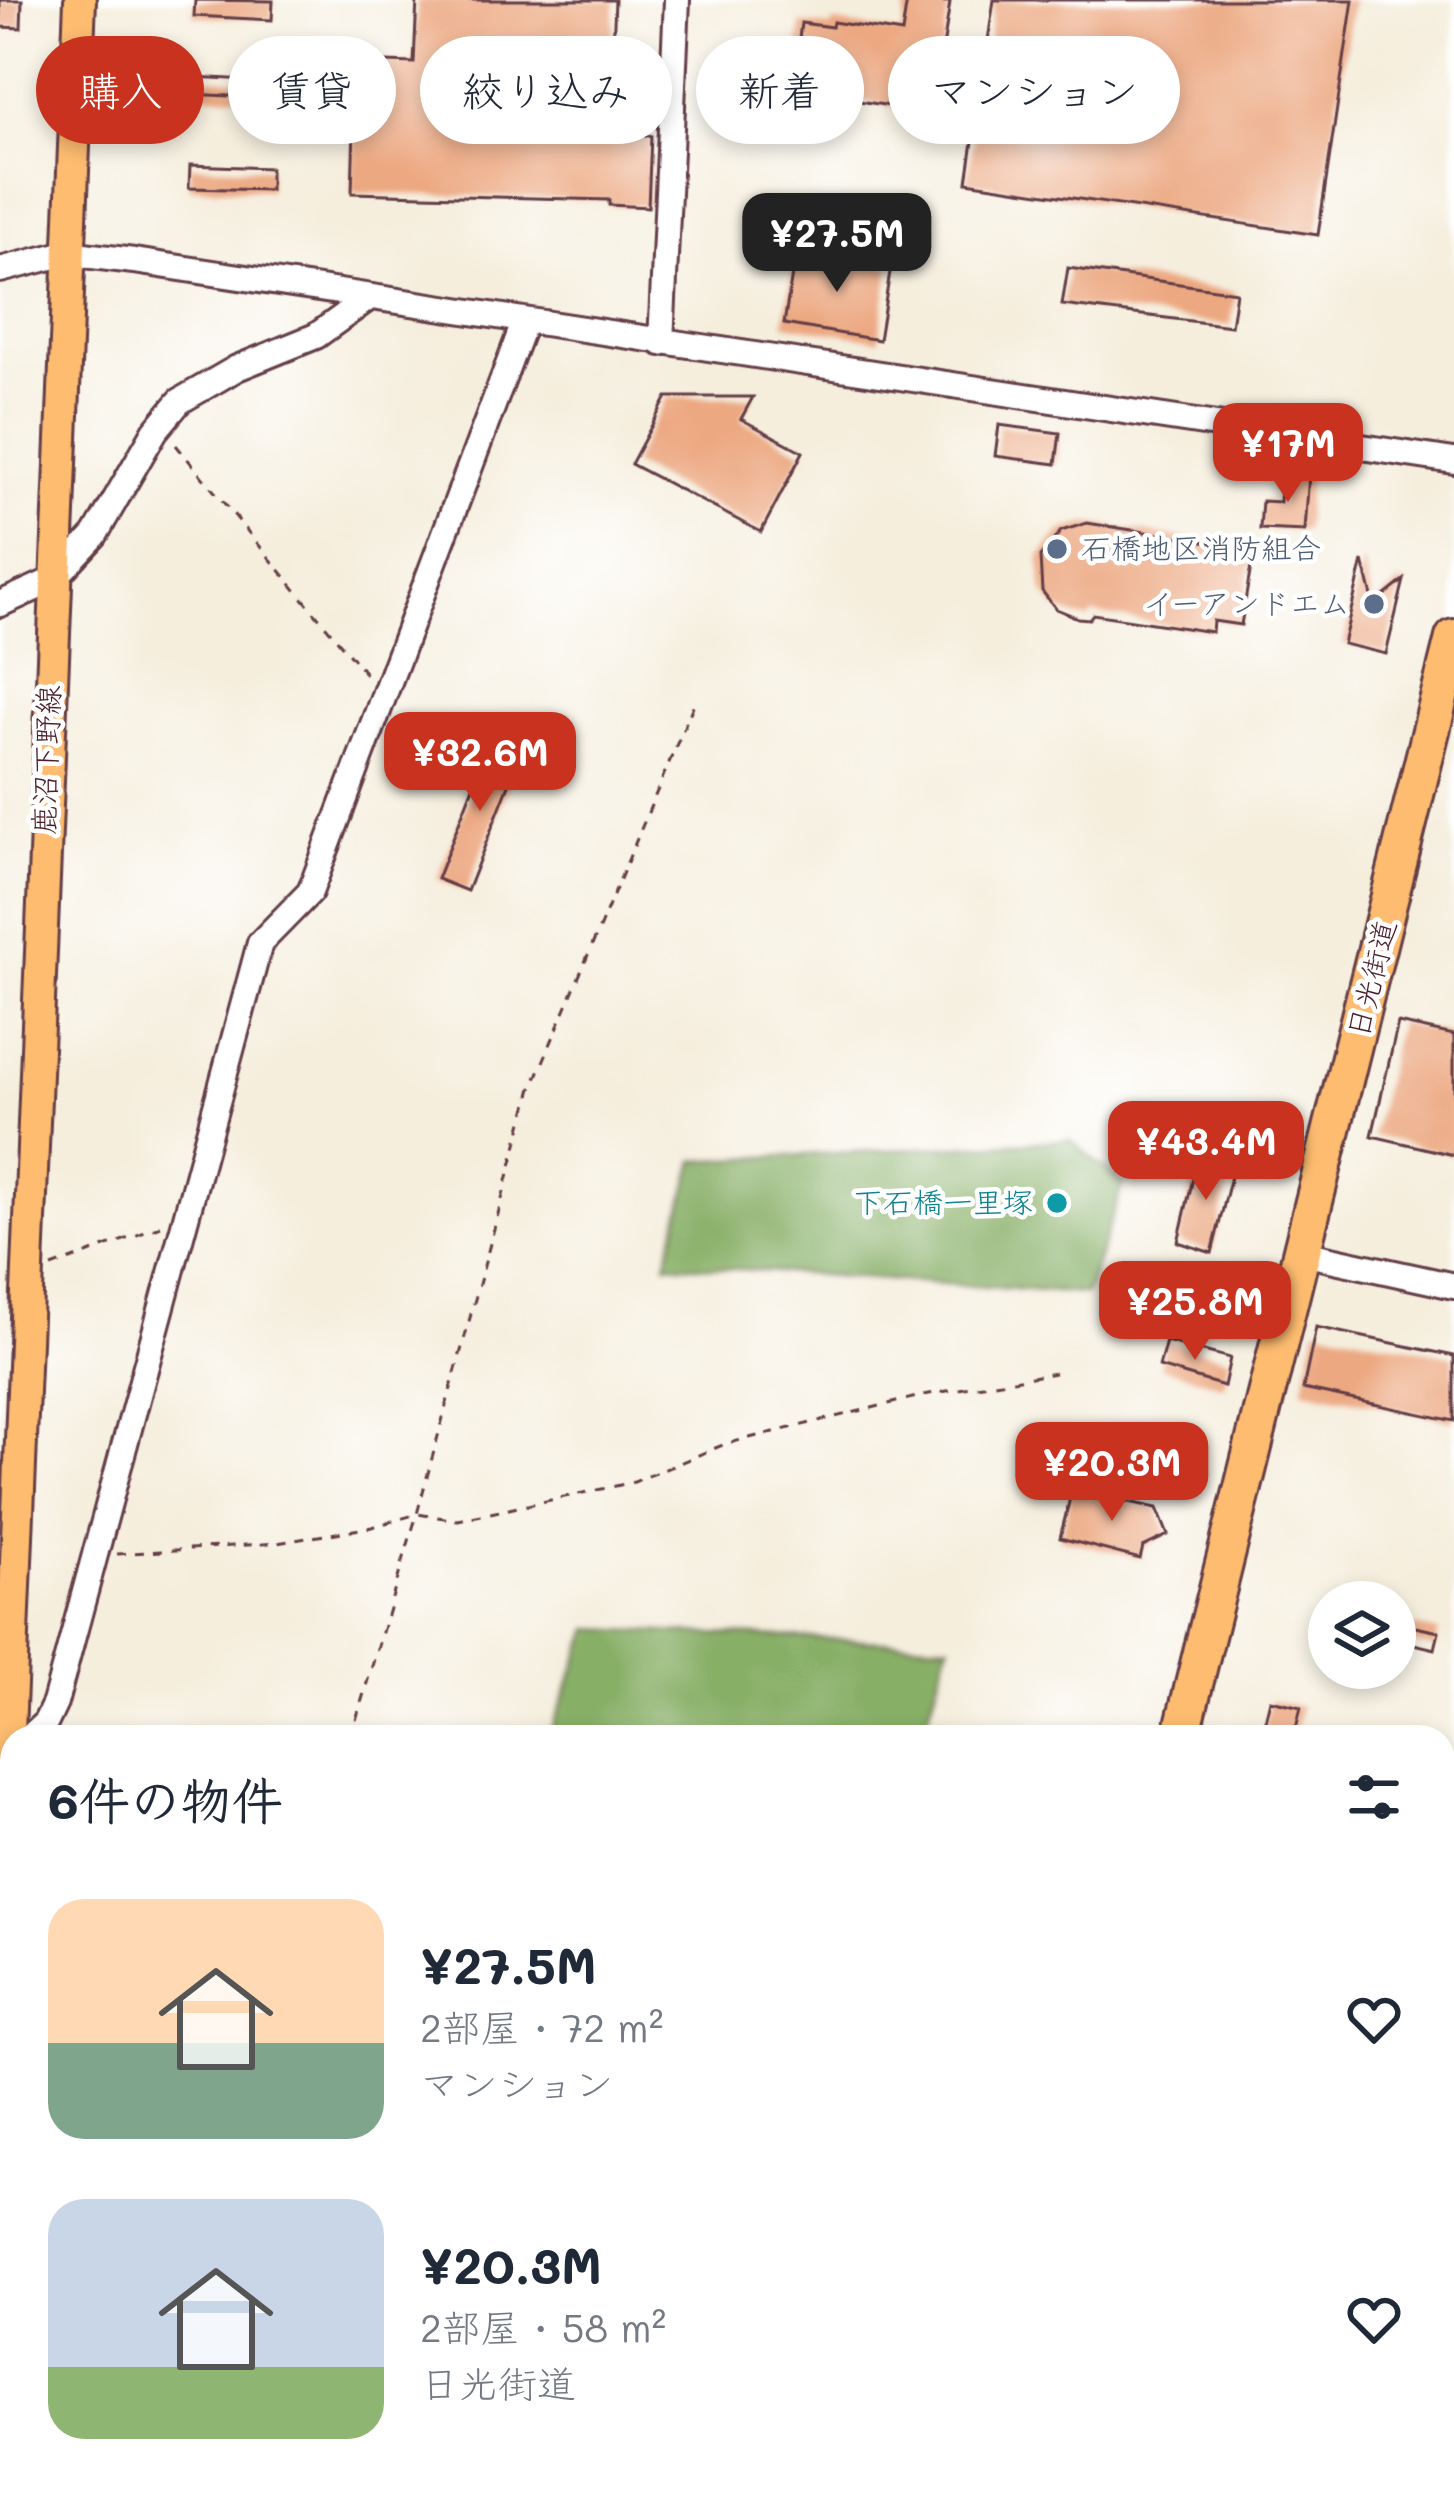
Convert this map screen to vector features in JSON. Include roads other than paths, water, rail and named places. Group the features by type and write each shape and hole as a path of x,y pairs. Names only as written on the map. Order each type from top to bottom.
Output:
{"highway":[{"name":"日光街道","path":"1184,1725 1454,638"}],"main road":[{"name":"鹿沼下野線","path":"17,1725 27,1276 80,0"}],"street":[{"path":"661,343 677,0"},
{"path":"0,270 67,253 1454,461"},
{"path":"0,604 53,580 95,535 160,424 180,401 237,368 316,336 370,297"},
{"path":"41,1725 55,1703 260,943 310,892 524,322"},
{"path":"1303,1253 1454,1286"}],"place":[{"name":"石橋地区消防組合","path":"1057,549"},
{"name":"イーアンドエム","path":"1374,604"},
{"name":"下石橋一里塚","path":"1057,1203"}]}
